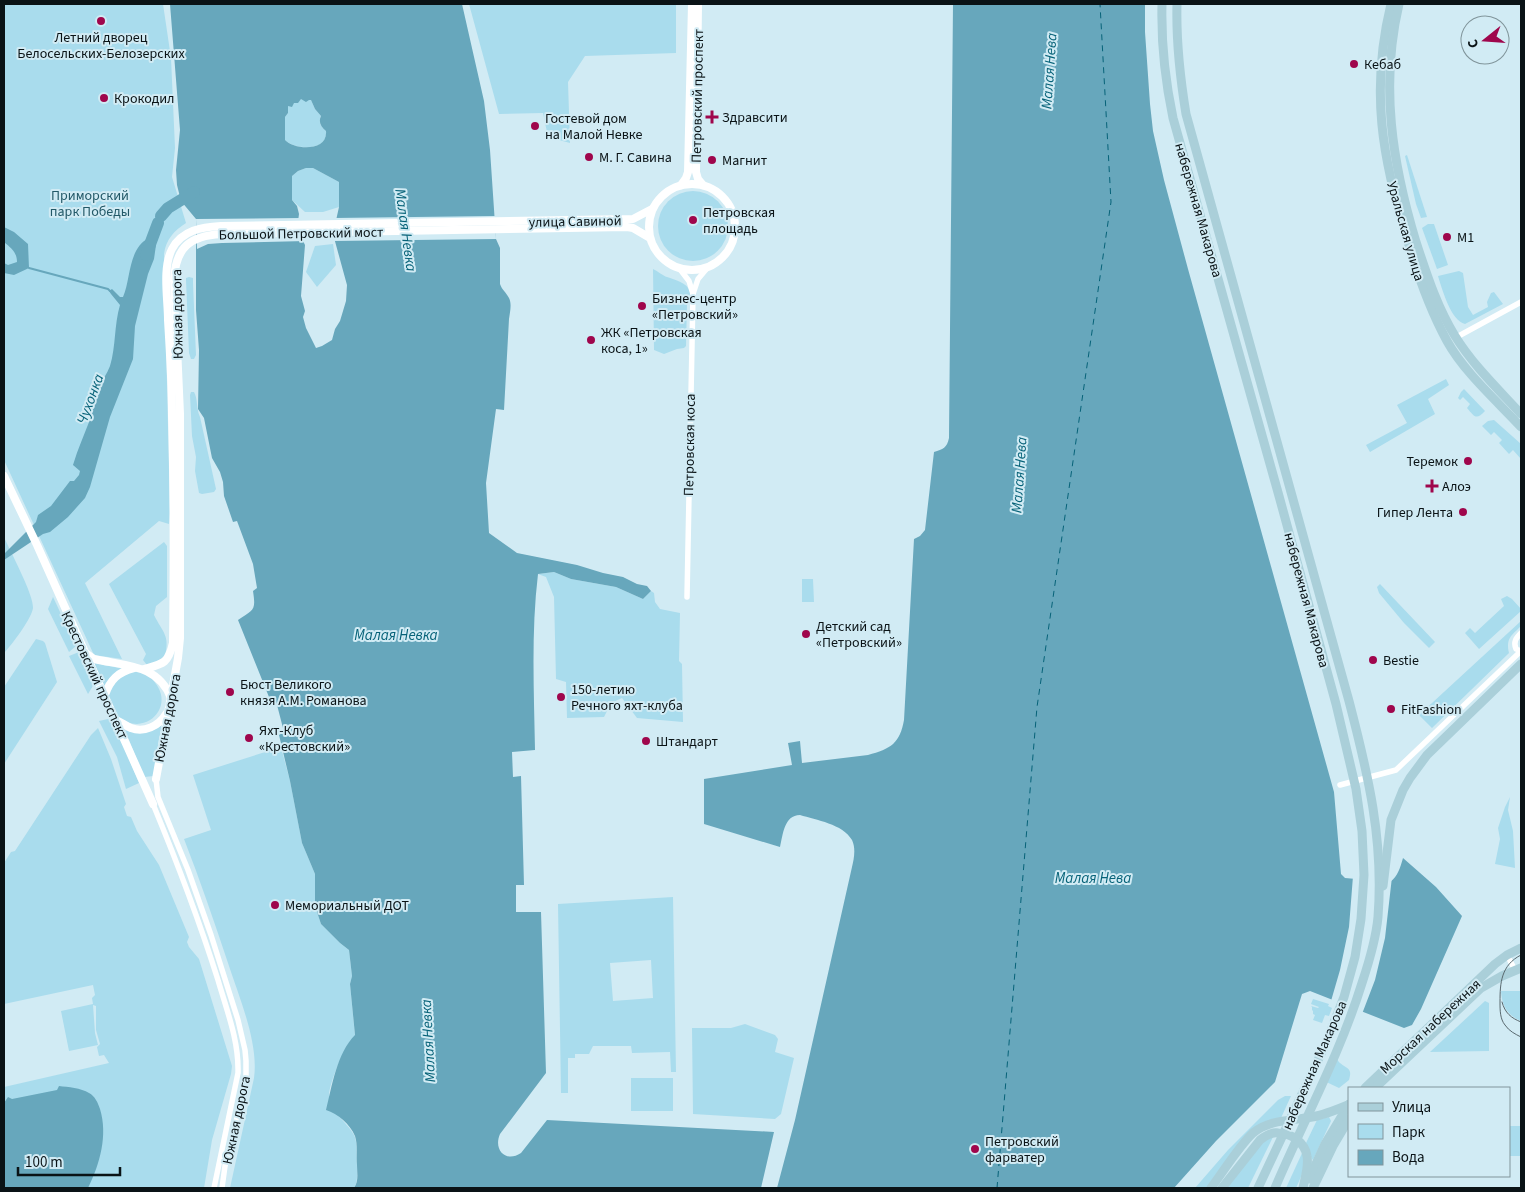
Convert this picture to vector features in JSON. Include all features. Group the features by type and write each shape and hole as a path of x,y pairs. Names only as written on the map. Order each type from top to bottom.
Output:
{"main road":[{"name":"набережная Макарова","path":"1162,4 1161,33 1166,87 1173,118 1336,704 1356,789 1362,831 1364,875 1361,918 1355,957 1326,1043 1258,1188"},
{"name":"набережная Макарова","path":"1177,4 1176,32 1186,114 1349,701 1370,786 1377,830 1378,918 1369,960 1356,1002 1338,1048 1274,1188"},
{"name":"Уральская улица","path":"1391,4 1384,38 1380,96 1382,129 1398,210 1417,273 1426,296 1471,374 1521,427"},
{"name":"Уральская улица","path":"1399,4 1392,39 1389,79 1392,132 1398,173 1406,206 1427,275 1451,340 1521,414"},
{"path":"1378,918 1384,885 1391,820 1400,798 1418,766 1455,727 1521,664"},
{"name":"Морская набережная","path":"1366,1087 1495,964 1521,948"},
{"name":"Морская набережная","path":"1376,1087 1470,998 1494,980 1518,969"},
{"path":"1212,1188 1247,1140 1263,1127 1273,1123 1322,1114 1348,1104"},
{"path":"1304,1188 1325,1144 1348,1104"},
{"path":"1313,1188 1333,1146 1348,1121"},
{"path":"1222,1188 1260,1140 1279,1132 1294,1137 1304,1146 1308,1167 1304,1188"}],"street":[{"name":"Петровский проспект","path":"681,185 688,172 692,4"},
{"name":"Петровский проспект","path":"698,4 696,172 698,179 703,185"},
{"path":"681,185 703,185 715,191 725,200 732,211 733,237 728,249 720,259 709,266 695,270 679,268 667,262 654,248 650,238 649,223 652,209 664,194 673,188 681,185"},
{"name":"улица Савиной","path":"495,226 633,219 652,209"},
{"name":"Большой Петровский мост","path":"196,229 221,226 495,226"},
{"name":"улица Савиной","path":"495,226 627,227 633,228 650,238"},
{"name":"Большой Петровский мост","path":"196,238 221,234 495,226"},
{"name":"Южная дорога","path":"140,668 163,663 170,657 173,643 174,531 167,268 169,257 177,242 183,236 196,229"},
{"name":"Южная дорога","path":"196,238 181,252 175,268 174,279 180,414 180,638 156,779 158,797 199,900 244,1044 246,1082 225,1166 222,1188"},
{"name":"Петровская коса","path":"687,596 693,294 698,279 709,266"},
{"name":"Петровская коса","path":"679,268 689,281 693,294"},
{"path":"1451,340 1521,302"},
{"name":"Крестовский проспект","path":"4,476 154,804"},
{"path":"1340,785 1396,770 1521,651 1516,649 1514,645 1515,640 1521,633"},
{"path":"85,653 94,658 140,668 157,676 168,689 171,698"},
{"path":"105,695 108,685 115,677 127,670 140,668"},
{"path":"116,719 130,728 146,729 163,719 169,710"},
{"name":"Южная дорога","path":"154,804 186,884 236,1040 239,1061 238,1073 214,1188"},
{"path":"1507,955 1518,969"}],"green space":[{"name":"Приморский парк Победы","path":"4,4 163,4 171,58 175,148 172,177 186,223 171,236 164,254 169,524 159,521 85,583 122,659 94,655 4,460"},
{"path":"469,4 676,4 676,53 585,56 568,82 570,143 548,137 543,113 499,114"},
{"path":"301,99 311,100 321,116 321,124 326,131 322,143 316,146 302,147 285,140 285,117 288,113 288,106"},
{"path":"1407,155 1427,217 1421,218 1416,204 1405,156"},
{"path":"306,168 313,168 339,182 339,207 323,212 305,212 292,200 292,176"},
{"path":"693,191 712,197 722,207 728,226 722,245 712,255 693,261 674,255 664,245 658,226 664,207 674,197"},
{"path":"1428,224 1434,224 1448,265 1437,269 1422,228"},
{"path":"333,244 336,265 317,287 306,272 315,246"},
{"path":"653,269 684,284 690,292 687,304 686,346 664,354 654,350"},
{"path":"1459,271 1463,273 1468,307 1473,315 1488,307 1487,302 1491,293 1494,292 1503,304 1465,324 1460,322 1451,311 1438,276"},
{"path":"186,278 193,278 196,355 194,359 191,359 189,353"},
{"path":"1446,379 1449,385 1428,399 1435,414 1370,452 1366,445 1407,423 1397,405"},
{"path":"1464,389 1485,411 1479,416 1477,417 1471,413 1467,408 1470,404 1463,397 1460,400 1458,398"},
{"path":"191,392 194,392 196,398 216,489 214,492 199,493 192,436"},
{"path":"1494,420 1521,444 1521,459 1513,450 1509,454 1499,443 1502,440 1494,432 1491,435 1482,426 1488,421"},
{"path":"4,537 30,593 33,608 25,625 4,653"},
{"path":"164,542 167,546 167,597 156,606 154,615 165,634 167,643 165,656 147,665 143,660 146,654 109,584"},
{"path":"554,572 571,579 616,587 643,599 651,591 654,593 655,602 660,609 680,613 679,661 682,664 683,722 637,718 622,698 611,703 604,717 567,718 566,682 556,679 554,597 546,577 538,574"},
{"path":"802,579 813,579 814,602 802,602"},
{"path":"1380,584 1435,642 1429,648 1404,623 1379,593 1377,587"},
{"path":"1507,596 1512,599 1521,611 1479,649 1465,633 1470,628 1475,633 1504,606 1501,599"},
{"path":"53,597 76,646 69,652 48,609"},
{"path":"1521,621 1521,626 1509,641 1509,653 1432,728 1419,715"},
{"path":"36,639 45,643 57,682 4,764 4,687"},
{"path":"79,652 94,684 88,694 69,656"},
{"path":"92,661 125,669 113,675 104,686"},
{"path":"133,670 144,672 151,677 161,693 162,700 155,716 144,723 137,724 118,719 108,695 108,691 113,683"},
{"path":"108,719 113,721 139,783 126,789 117,757 99,721"},
{"path":"163,724 154,776 144,777 125,730 145,732"},
{"path":"98,728 126,804 124,807 127,816 131,817 137,831 159,865 189,937 187,942 189,947 199,959 232,1066 212,1140 204,1188 4,1188 4,1087 109,1063 104,1055 99,1056 97,1047 100,1044 96,1030 96,1006 93,1005 95,1033 98,1045 69,1051 61,1011 93,1004 92,998 95,995 93,985 4,1004 4,863 11,852 15,851 91,735"},
{"path":"281,747 290,781 302,843 315,874 315,906 321,924 349,950 355,1036 338,1064 329,1096 332,1107 351,1130 355,1138 357,1175 354,1188 230,1188 254,1078 254,1050 242,1005 184,839 211,830 193,775"},
{"path":"1510,797 1508,810 1513,831 1515,868 1495,864 1500,839 1498,828"},
{"path":"673,897 676,1072 671,1072 670,1052 632,1053 631,1046 593,1046 589,1054 575,1054 575,1058 568,1058 568,1093 561,1093 558,904","holes":["651,960 653,998 613,1001 610,963"]},
{"path":"1501,991 1521,991 1521,1021 1512,1016 1506,1009"},
{"path":"1313,999 1329,1004 1328,1006 1332,1008 1329,1016 1325,1015 1322,1023 1313,1020 1315,1015 1311,1006 1319,1007 1311,1004"},
{"path":"1485,1001 1489,1003 1489,1051 1430,1052"},
{"path":"745,1024 775,1035 778,1039 775,1052 794,1058 781,1114 775,1119 693,1114 692,1028 731,1028"},
{"path":"1334,1056 1350,1071 1349,1080 1339,1088 1320,1079"},
{"path":"631,1078 673,1078 673,1111 631,1111"},
{"path":"1285,1096 1291,1096 1281,1118 1238,1146 1207,1188 1195,1188 1228,1150 1278,1100"},
{"path":"1329,1117 1331,1121 1313,1160 1306,1143 1317,1120"},
{"path":"1510,1126 1521,1126 1521,1156 1510,1156"},
{"path":"1273,1137 1248,1188 1227,1188 1261,1142"},
{"path":"1303,1151 1304,1166 1296,1188 1286,1188"}],"water":[{"name":"Малая Невка","path":"170,4 462,4 484,101 490,150 496,239 500,248 500,284 511,305 504,410 496,409 486,483 489,533 517,553 577,565 623,577 637,584 647,586 651,591 643,599 616,587 571,579 554,572 538,574 534,640 535,750 512,752 513,777 521,776 524,885 516,885 516,912 541,912 546,1073 500,1134 498,1145 506,1156 516,1156 521,1153 547,1120 774,1132 761,1188 354,1188 357,1183 357,1147 355,1136 343,1120 326,1110 339,1060 355,1035 349,950 321,924 315,906 315,874 302,843 279,735 284,732 276,701 271,702 238,620 253,609 253,591 257,588 253,564 237,521 233,522 224,496 220,472 212,458 204,418 198,409 199,350 196,310 196,219 181,201 177,185 176,170 180,130","holes":["301,99 306,102 311,100 321,116 321,124 326,131 322,143 316,146 295,146 285,140 285,117 288,113 288,106 292,107 294,103 298,103","306,168 313,168 339,182 339,207 333,234 347,285 346,301 332,340 316,348 303,317 305,311 301,296 305,245 297,229 299,214 297,206 292,200 292,176"]},
{"name":"Малая Нева","path":"953,4 1145,4 1150,104 1153,131 1164,180 1334,792 1341,874 1345,878 1390,882 1397,874 1403,858 1436,887 1462,916 1421,1009 1412,1025 1404,1028 1310,991 1302,994 1275,1082 1216,1141 1174,1188 777,1188 795,1120 853,864 854,846 848,835 836,826 800,815 791,818 787,822 780,847 704,824 704,779 792,765 788,743 800,741 802,763 868,755 893,744 897,740 902,728 914,539 925,530 934,452 944,448 949,438"},
{"path":"4,227 14,232 28,244 29,268 14,275 4,273 4,263 8,265 17,262 17,259 15,253 4,242"},
{"path":"149,238 156,245 154,259 148,274 135,326 133,359 110,417 90,487 85,498 68,517 50,532 43,534 4,560 4,554 36,522 38,515 51,506 70,481 74,481 79,475 80,471 73,465 91,417 96,394 110,366 113,351 120,305 109,291 112,289 120,297 123,297 131,264 137,249"},
{"path":"59,1086 86,1091 95,1098 100,1109 103,1129 102,1149 88,1188 4,1188 4,1103 8,1097 12,1099 57,1090"}],"pier":[{"path":"495,216 496,239 332,241 331,234 334,218"},
{"path":"301,218 299,228 306,241 208,244 197,249 196,219"},
{"path":"1353,876 1389,879 1392,877 1385,938 1375,980 1362,1014 1331,1001 1349,927"}],"waterway":[{"name":"Чухонка","path":"161,216 168,208 194,192"},
{"name":"Чухонка","path":"146,255 158,223"},
{"path":"29,268 110,291"}],"ferry route":[{"path":"997,1188 1037,707 1111,202 1100,4"}],"tram line":[{"path":"1521,955 1509,964 1503,975 1500,988 1503,1023 1510,1031 1521,1037"},
{"path":"1502,1002 1509,1015 1521,1022"}],"place":[{"name":"Летний дворец Белосельских-Белозерских","path":"101,21"},
{"name":"Кебаб","path":"1354,64"},
{"name":"Крокодил","path":"104,98"},
{"name":"Здравсити","path":"712,117"},
{"name":"Гостевой дом на Малой Невке","path":"535,126"},
{"name":"М. Г. Савина","path":"589,157"},
{"name":"Магнит","path":"712,160"},
{"name":"Петровская площадь","path":"693,220"},
{"name":"М1","path":"1447,237"},
{"name":"Бизнес-центр «Петровский»","path":"642,306"},
{"name":"ЖК «Петровская коса, 1»","path":"591,340"},
{"name":"Теремок","path":"1468,461"},
{"name":"Алоэ","path":"1432,486"},
{"name":"Гипер Лента","path":"1463,512"},
{"name":"Детский сад «Петровский»","path":"806,634"},
{"name":"Bestie","path":"1373,660"},
{"name":"Бюст Великого князя А.М. Романова","path":"230,692"},
{"name":"150-летию Речного яхт-клуба","path":"561,697"},
{"name":"FitFashion","path":"1391,709"},
{"name":"Яхт-Клуб «Крестовский»","path":"249,738"},
{"name":"Штандарт","path":"646,741"},
{"name":"Мемориальный ДОТ","path":"275,905"},
{"name":"Петровский фарватер","path":"975,1149"}]}
